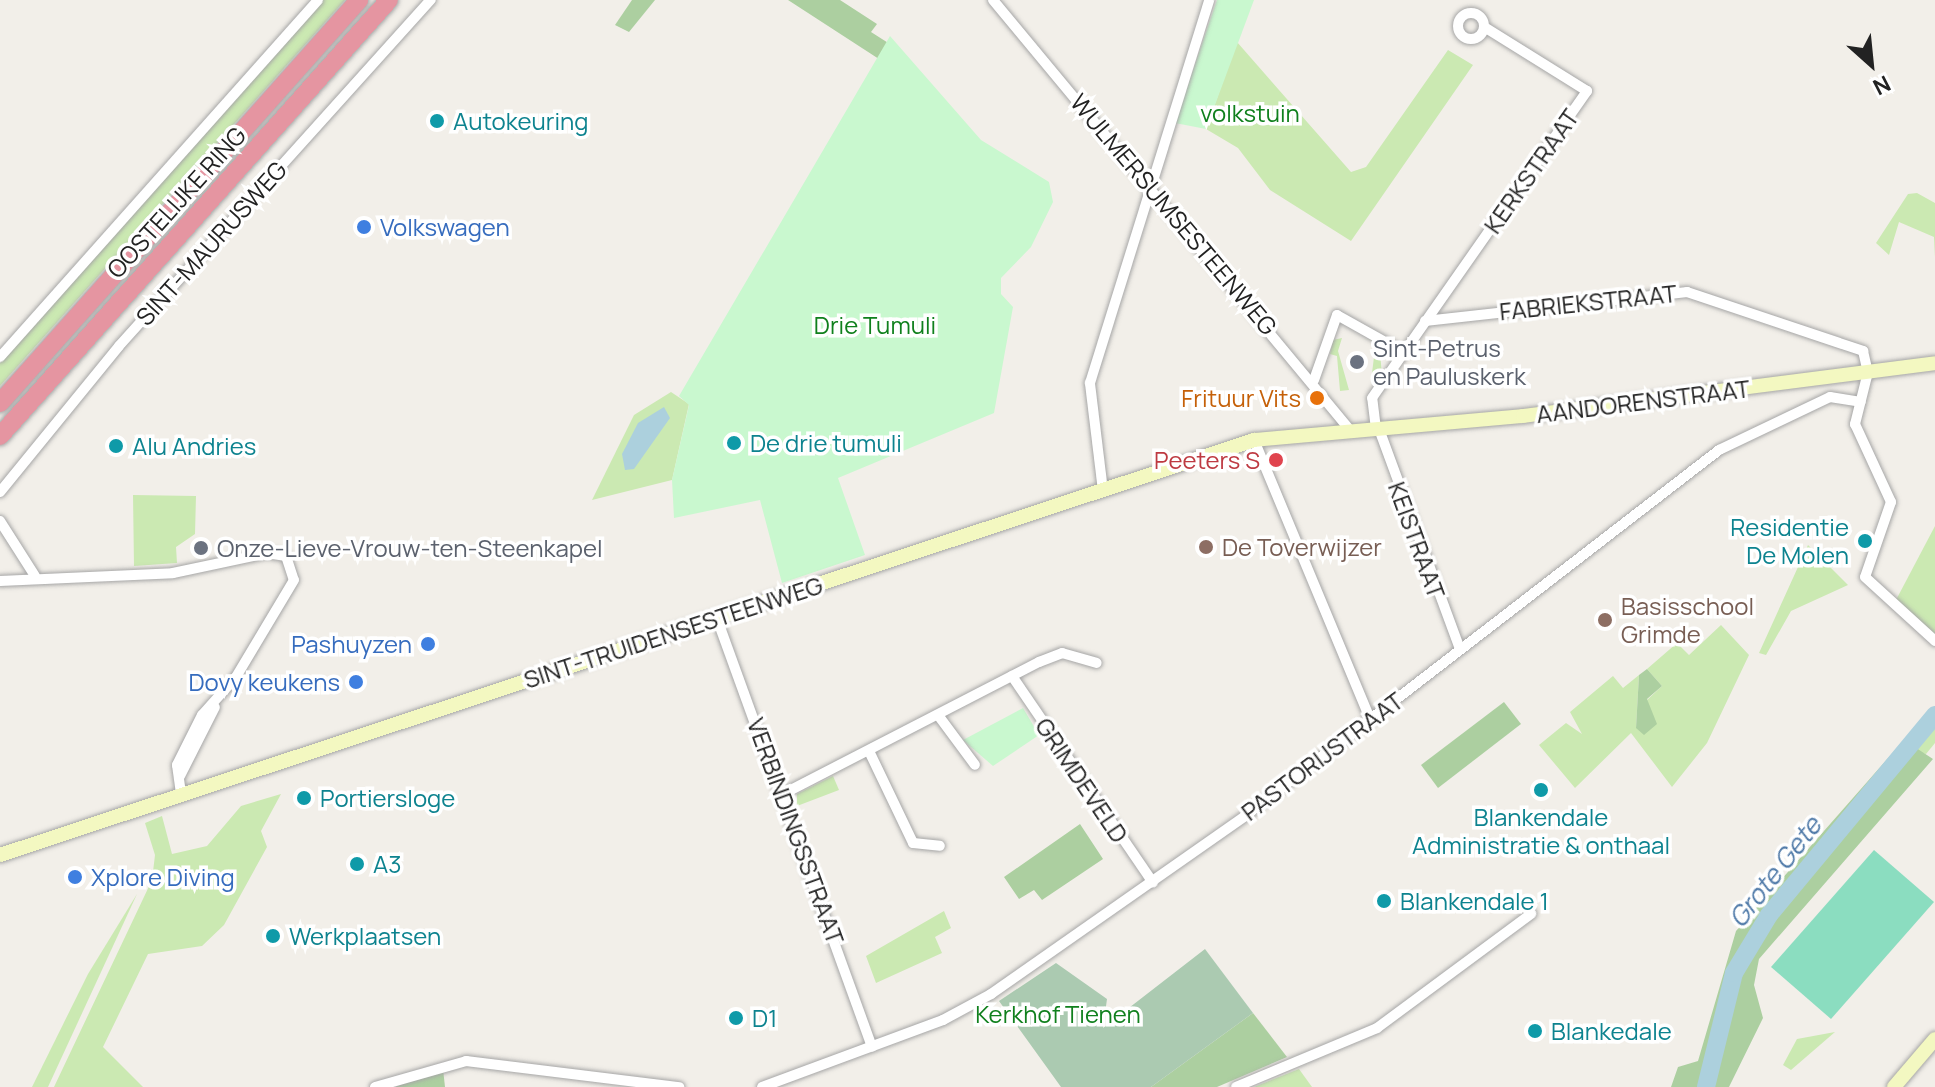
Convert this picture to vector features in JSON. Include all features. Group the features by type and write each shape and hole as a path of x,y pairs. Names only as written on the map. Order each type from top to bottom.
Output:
{"highway":[{"name":"OOSTELIJKE RING","path":"0,403 359,0"},
{"name":"OOSTELIJKE RING","path":"0,436 389,0"}],"main road":[{"name":"AANDORENSTRAAT","path":"1350,430 1935,363"},
{"name":"SINT-TRUIDENSESTEENWEG","path":"0,855 1254,440 1350,430"},
{"path":"1894,1087 1935,1039"}],"street":[{"path":"0,357 318,0"},
{"name":"SINT-MAURUSWEG","path":"0,492 119,346 431,0"},
{"name":"WULMERSUMSESTEENWEG","path":"993,0 1314,380 1350,430"},
{"path":"1103,491 1090,383 1148,185 1209,0"},
{"name":"KERKSTRAAT","path":"1377,429 1372,398 1587,91 1484,27"},
{"name":"FABRIEKSTRAAT","path":"1425,321 1687,292 1847,343 1863,351 1868,372"},
{"path":"1314,380 1337,315 1403,352"},
{"path":"1868,372 1855,424 1891,502 1865,577 1935,641"},
{"name":"PASTORIJSTRAAT","path":"762,1087 872,1047 991,994 1153,883 1371,721 1719,450 1830,397 1861,402"},
{"name":"KEISTRAAT","path":"1377,429 1460,649"},
{"path":"1254,440 1371,721"},
{"path":"0,521 35,576"},
{"path":"0,581 35,576 173,573 267,553 286,556 294,580 215,707 180,776 181,795"},
{"name":"VERBINDINGSSTRAAT","path":"716,616 785,793 872,1047"},
{"path":"785,793 1062,653 1097,663"},
{"name":"GRIMDEVELD","path":"1012,676 1153,883"},
{"path":"938,715 975,765"},
{"path":"869,751 913,843 940,846"},
{"path":"1236,1087 1377,1028 1531,914"},
{"path":"375,1087 466,1061 581,1082 679,1087"}],"green space":[{"path":"323,0 345,0 0,386 0,363"},
{"path":"632,0 655,0 629,32 615,25"},
{"path":"788,0 840,0 877,24 871,32 893,46 882,61"},
{"path":"1217,0 1254,0 1206,129 1175,123"},
{"name":"Drie Tumuli","path":"890,36 981,140 1049,182 1053,202 1031,247 1001,278 1001,294 1013,307 994,413 838,478 865,555 782,583 760,500 674,518 672,480 689,405 679,396"},
{"name":"volkstuin","path":"1237,42 1351,172 1366,167 1448,50 1473,65 1351,241 1270,190 1238,148 1206,129"},
{"path":"1917,193 1935,203 1935,257 1934,237 1899,222 1889,255 1876,243 1908,194"},
{"path":"1342,338 1338,351 1349,390 1340,391 1337,356 1330,354 1333,340"},
{"path":"1362,339 1379,341 1382,375 1372,373 1376,341"},
{"path":"671,392 689,404 672,480 592,500 634,415"},
{"path":"133,495 196,496 195,534 176,547 177,563 134,566"},
{"path":"1935,526 1935,634 1896,600"},
{"path":"1808,545 1848,585 1791,611 1766,655 1759,653"},
{"path":"1721,625 1749,655 1707,743 1672,787 1631,733 1575,788 1539,745 1566,723 1582,734 1570,712 1613,676 1623,688 1639,675 1636,728 1650,717 1647,700 1662,686 1647,669 1677,643 1689,655"},
{"path":"1647,669 1662,686 1647,699 1657,724 1644,735 1636,728 1639,675"},
{"path":"1504,702 1521,724 1438,788 1421,765"},
{"path":"1023,708 1039,735 993,766 963,740"},
{"path":"1935,722 1935,743 1926,754 1916,752"},
{"path":"1904,740 1933,759 1759,959 1754,985 1763,1018 1729,1087 1671,1087 1678,1067 1698,1061 1736,931"},
{"path":"833,776 839,790 797,806 797,794"},
{"path":"281,794 261,831 267,847 224,925 202,946 148,954 103,1047 143,1087 54,1087 152,880 155,855 145,823 162,816 172,854 207,846 241,806"},
{"path":"1080,824 1103,859 1042,900 1034,890 1019,899 1004,877"},
{"path":"1874,850 1934,902 1831,1019 1771,967"},
{"path":"137,894 48,1087 32,1087 88,974"},
{"path":"944,911 951,928 935,937 942,953 876,983 866,956"},
{"name":"Kerkhof Tienen","path":"1205,949 1253,1013 1151,1087 1061,1087 999,1001 1056,963 1107,999 1103,1028"},
{"path":"1253,1013 1287,1057 1217,1087 1151,1087"},
{"path":"1835,1032 1791,1070 1783,1065 1797,1039"},
{"path":"443,1069 445,1087 395,1087 421,1075"},
{"path":"1299,1069 1312,1087 1254,1087"}],"water":[{"path":"664,407 670,418 634,469 625,470 622,454 638,423"}],"waterway":[{"name":"Grote Gete","path":"1706,1087 1734,973 1769,915 1935,715"}],"place":[{"name":"Autokeuring","path":"437,121"},
{"name":"Volkswagen","path":"364,227"},
{"name":"Sint-Petrus en Pauluskerk","path":"1357,362"},
{"name":"Frituur Vits","path":"1317,398"},
{"name":"De drie tumuli","path":"734,443"},
{"name":"Alu Andries","path":"116,446"},
{"name":"Peeters S","path":"1276,460"},
{"name":"Residentie De Molen","path":"1865,541"},
{"name":"De Toverwijzer","path":"1206,547"},
{"name":"Onze-Lieve-Vrouw-ten-Steenkapel","path":"201,548"},
{"name":"Basisschool Grimde","path":"1605,620"},
{"name":"Pashuyzen","path":"428,644"},
{"name":"Dovy keukens","path":"356,682"},
{"name":"Blankendale Administratie & onthaal","path":"1541,790"},
{"name":"Portiersloge","path":"304,798"},
{"name":"A3","path":"357,864"},
{"name":"Xplore Diving","path":"75,877"},
{"name":"Blankendale 1","path":"1384,901"},
{"name":"Werkplaatsen","path":"273,936"},
{"name":"D1","path":"736,1018"},
{"name":"Blankedale","path":"1535,1031"}]}
